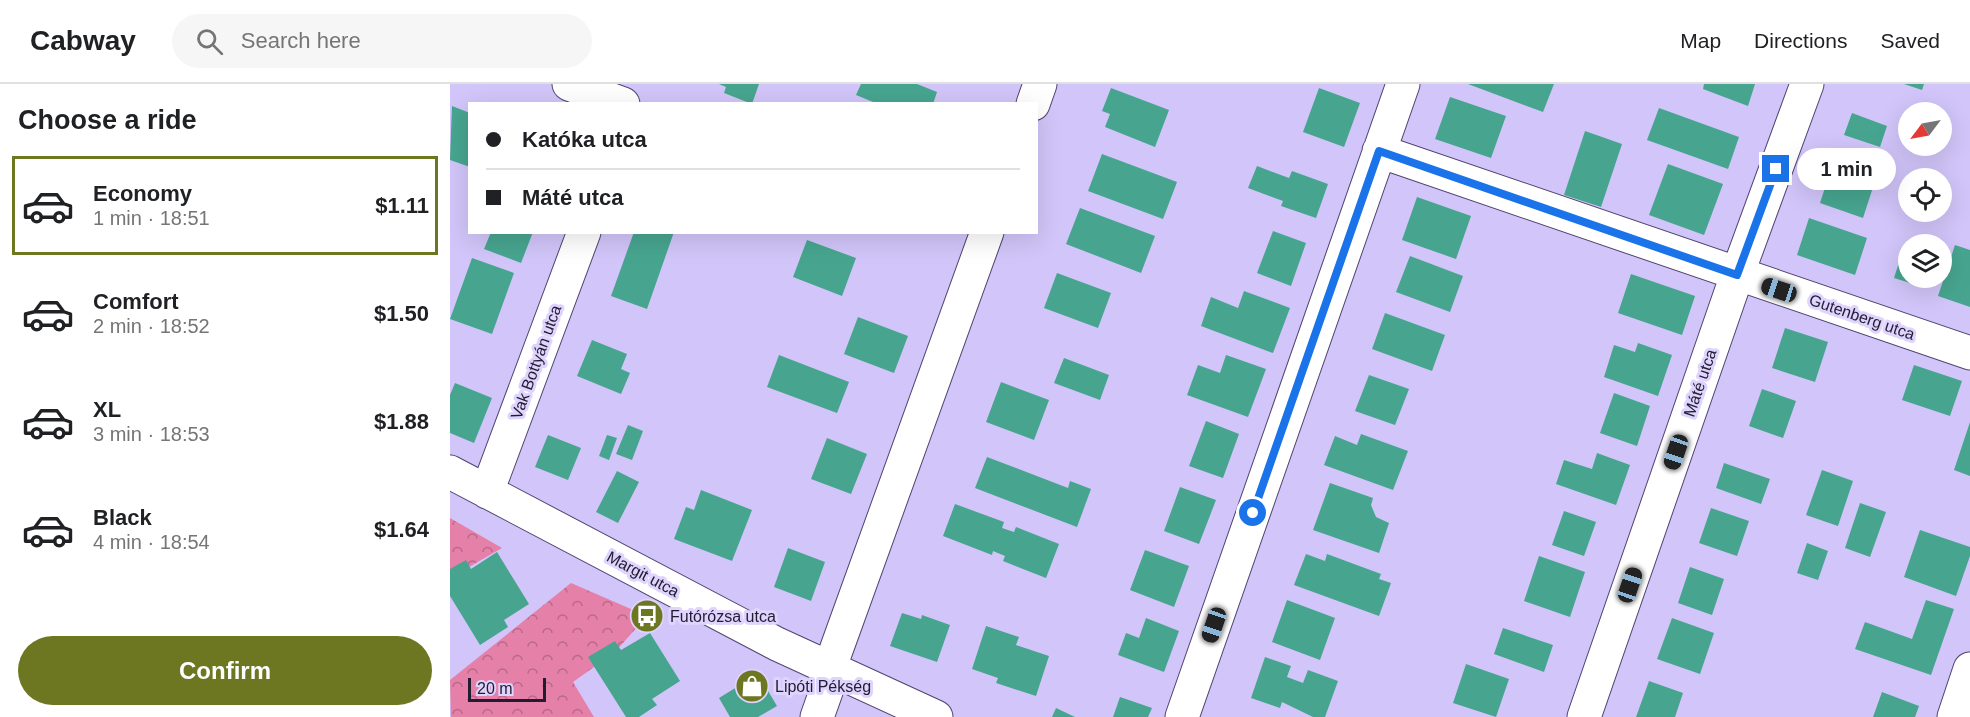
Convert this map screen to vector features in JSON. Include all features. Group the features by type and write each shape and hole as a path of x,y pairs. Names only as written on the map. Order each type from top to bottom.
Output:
{"street":[{"path":"570,84 618,102"},
{"path":"633,102 639,84"},
{"path":"1034,102 1040,84"},
{"path":"1182,717 1403,84"},
{"name":"Máté utca","path":"1584,717 1737,275 1807,84"},
{"name":"Gutenberg utca","path":"1379,151 1970,353"},
{"name":"Vak Bottyán utca","path":"487,492 583,234"},
{"path":"818,717 832,668 986,234"},
{"name":"Margit utca","path":"450,472 777,644 936,717"},
{"path":"1954,717 1970,669"}],"green space":[{"path":"450,518 502,548 450,578"},
{"path":"571,583 647,616 615,652 573,682 594,717 451,717 450,680"}],"building":[{"path":"719,84 759,84 753,102 724,93 726,87"},
{"path":"861,84 917,84 937,92 934,102 873,102 856,95"},
{"path":"1468,84 1554,84 1543,112"},
{"path":"1704,84 1755,84 1748,106 1703,89"},
{"path":"1904,84 1924,84 1922,90"},
{"path":"1111,88 1169,110 1155,147 1105,127 1110,114 1102,111"},
{"path":"1319,88 1360,103 1344,147 1303,132"},
{"path":"1450,97 1506,116 1491,158 1435,139"},
{"path":"452,106 468,112 468,166 450,160"},
{"path":"1659,108 1739,137 1728,169 1647,140"},
{"path":"1852,113 1887,126 1880,147 1844,135"},
{"path":"1585,131 1622,144 1601,207 1564,195"},
{"path":"1102,154 1177,182 1163,219 1088,191"},
{"path":"1833,163 1876,178 1863,218 1820,203"},
{"path":"1668,164 1723,184 1704,235 1649,215"},
{"path":"1257,166 1289,178 1292,171 1328,184 1316,218 1281,206 1283,201 1248,188"},
{"path":"1417,197 1471,216 1456,259 1402,240"},
{"path":"1080,208 1155,236 1141,273 1066,244"},
{"path":"1809,218 1867,238 1855,275 1797,255"},
{"path":"1273,231 1306,243 1291,286 1257,273"},
{"path":"490,234 532,234 521,263 484,249"},
{"path":"633,234 673,234 647,309 611,296"},
{"path":"807,240 856,258 842,296 793,277"},
{"path":"1955,245 1970,250 1970,307 1938,296 1941,288 1952,288 1952,254"},
{"path":"1410,256 1463,276 1450,312 1396,292"},
{"path":"472,258 514,273 492,334 450,319"},
{"path":"1898,266 1898,279 1894,278"},
{"path":"1057,273 1111,293 1098,328 1044,308"},
{"path":"1631,274 1695,296 1682,335 1618,313"},
{"path":"1244,291 1290,308 1273,353 1201,326 1211,297 1238,308"},
{"path":"1385,313 1445,335 1432,371 1372,349"},
{"path":"858,317 908,336 894,373 844,354"},
{"path":"1785,328 1828,342 1815,382 1772,368"},
{"path":"592,340 627,354 621,369 630,373 621,394 577,376"},
{"path":"1638,343 1672,355 1658,396 1604,377 1614,345 1635,352"},
{"path":"779,355 849,382 837,413 767,387"},
{"path":"1226,355 1266,369 1248,417 1187,395 1198,365 1220,373"},
{"path":"1064,358 1109,375 1100,400 1054,383"},
{"path":"1914,365 1962,381 1950,416 1902,400"},
{"path":"1369,375 1409,389 1395,425 1355,411"},
{"path":"1001,382 1049,400 1034,440 986,422"},
{"path":"455,383 492,398 474,443 450,433 450,395"},
{"path":"1762,389 1796,401 1783,438 1749,426"},
{"path":"1614,393 1650,406 1637,446 1600,433"},
{"path":"1206,421 1239,434 1223,478 1189,466"},
{"path":"1970,422 1970,476 1954,470"},
{"path":"628,425 643,431 632,460 616,454"},
{"path":"1361,434 1408,451 1393,490 1324,465 1335,436 1357,445"},
{"path":"548,435 581,448 568,480 535,467"},
{"path":"607,435 617,438 609,460 599,456"},
{"path":"827,438 867,454 851,494 811,479"},
{"path":"1597,453 1630,465 1616,505 1556,484 1564,460 1592,469"},
{"path":"987,457 1068,488 1070,481 1091,489 1077,527 975,488"},
{"path":"1724,463 1770,479 1761,504 1716,488"},
{"path":"1822,470 1853,481 1838,526 1806,515"},
{"path":"617,471 639,482 618,523 596,512"},
{"path":"1330,483 1373,498 1371,505 1376,517 1389,523 1379,553 1313,530"},
{"path":"1180,487 1216,500 1199,544 1164,531"},
{"path":"701,490 752,510 732,561 674,539 686,507 694,510"},
{"path":"1860,503 1886,512 1870,557 1845,548"},
{"path":"955,504 1004,522 1002,528 1014,532 1016,527 1059,544 1046,578 1003,561 1005,556 993,551 992,555 943,536"},
{"path":"1711,508 1749,521 1737,556 1699,543"},
{"path":"1564,511 1596,522 1584,556 1552,545"},
{"path":"1920,530 1970,547 1970,556 1956,596 1904,577"},
{"path":"1807,543 1828,551 1818,580 1797,573"},
{"path":"788,548 825,562 811,601 774,587"},
{"path":"1145,550 1189,566 1174,607 1130,590"},
{"path":"497,552 529,604 504,620 508,627 480,645 450,596 450,569 466,560 471,569"},
{"path":"1306,554 1325,561 1327,554 1381,574 1379,579 1391,583 1379,616 1294,585"},
{"path":"1539,556 1585,572 1570,617 1524,601"},
{"path":"1690,567 1724,579 1712,615 1678,603"},
{"path":"1287,600 1335,618 1320,660 1272,642"},
{"path":"1926,600 1954,609 1931,675 1855,649 1865,622 1912,639"},
{"path":"902,613 921,619 922,615 950,625 937,662 890,646"},
{"path":"1146,618 1179,631 1164,672 1118,655 1126,633 1139,638"},
{"path":"1672,618 1714,633 1700,674 1657,659"},
{"path":"986,626 1019,637 1016,645 1049,656 1036,696 996,683 998,678 972,669"},
{"path":"1503,628 1553,645 1544,672 1494,654"},
{"path":"650,633 680,681 652,699 657,705 639,717 626,717 588,657 615,641 621,650"},
{"path":"1265,657 1291,666 1287,677 1303,683 1308,670 1338,681 1325,717 1313,717 1282,702 1280,708 1251,698"},
{"path":"1466,664 1509,679 1496,717 1453,703"},
{"name":"Lipóti Pékség","path":"758,674 777,706 758,717 730,717 719,698"},
{"path":"1649,681 1683,693 1675,717 1636,717"},
{"path":"1882,692 1919,706 1915,717 1873,717"},
{"path":"1120,697 1152,708 1148,717 1113,717"},
{"path":"1056,708 1075,717 1052,717"}],"place":[{"name":"Futórózsa utca","path":"647,616"},
{"name":"Lipóti Pékség","path":"752,686"}],"route":[{"path":"1253,513 1379,151 1737,275 1776,169"}]}
